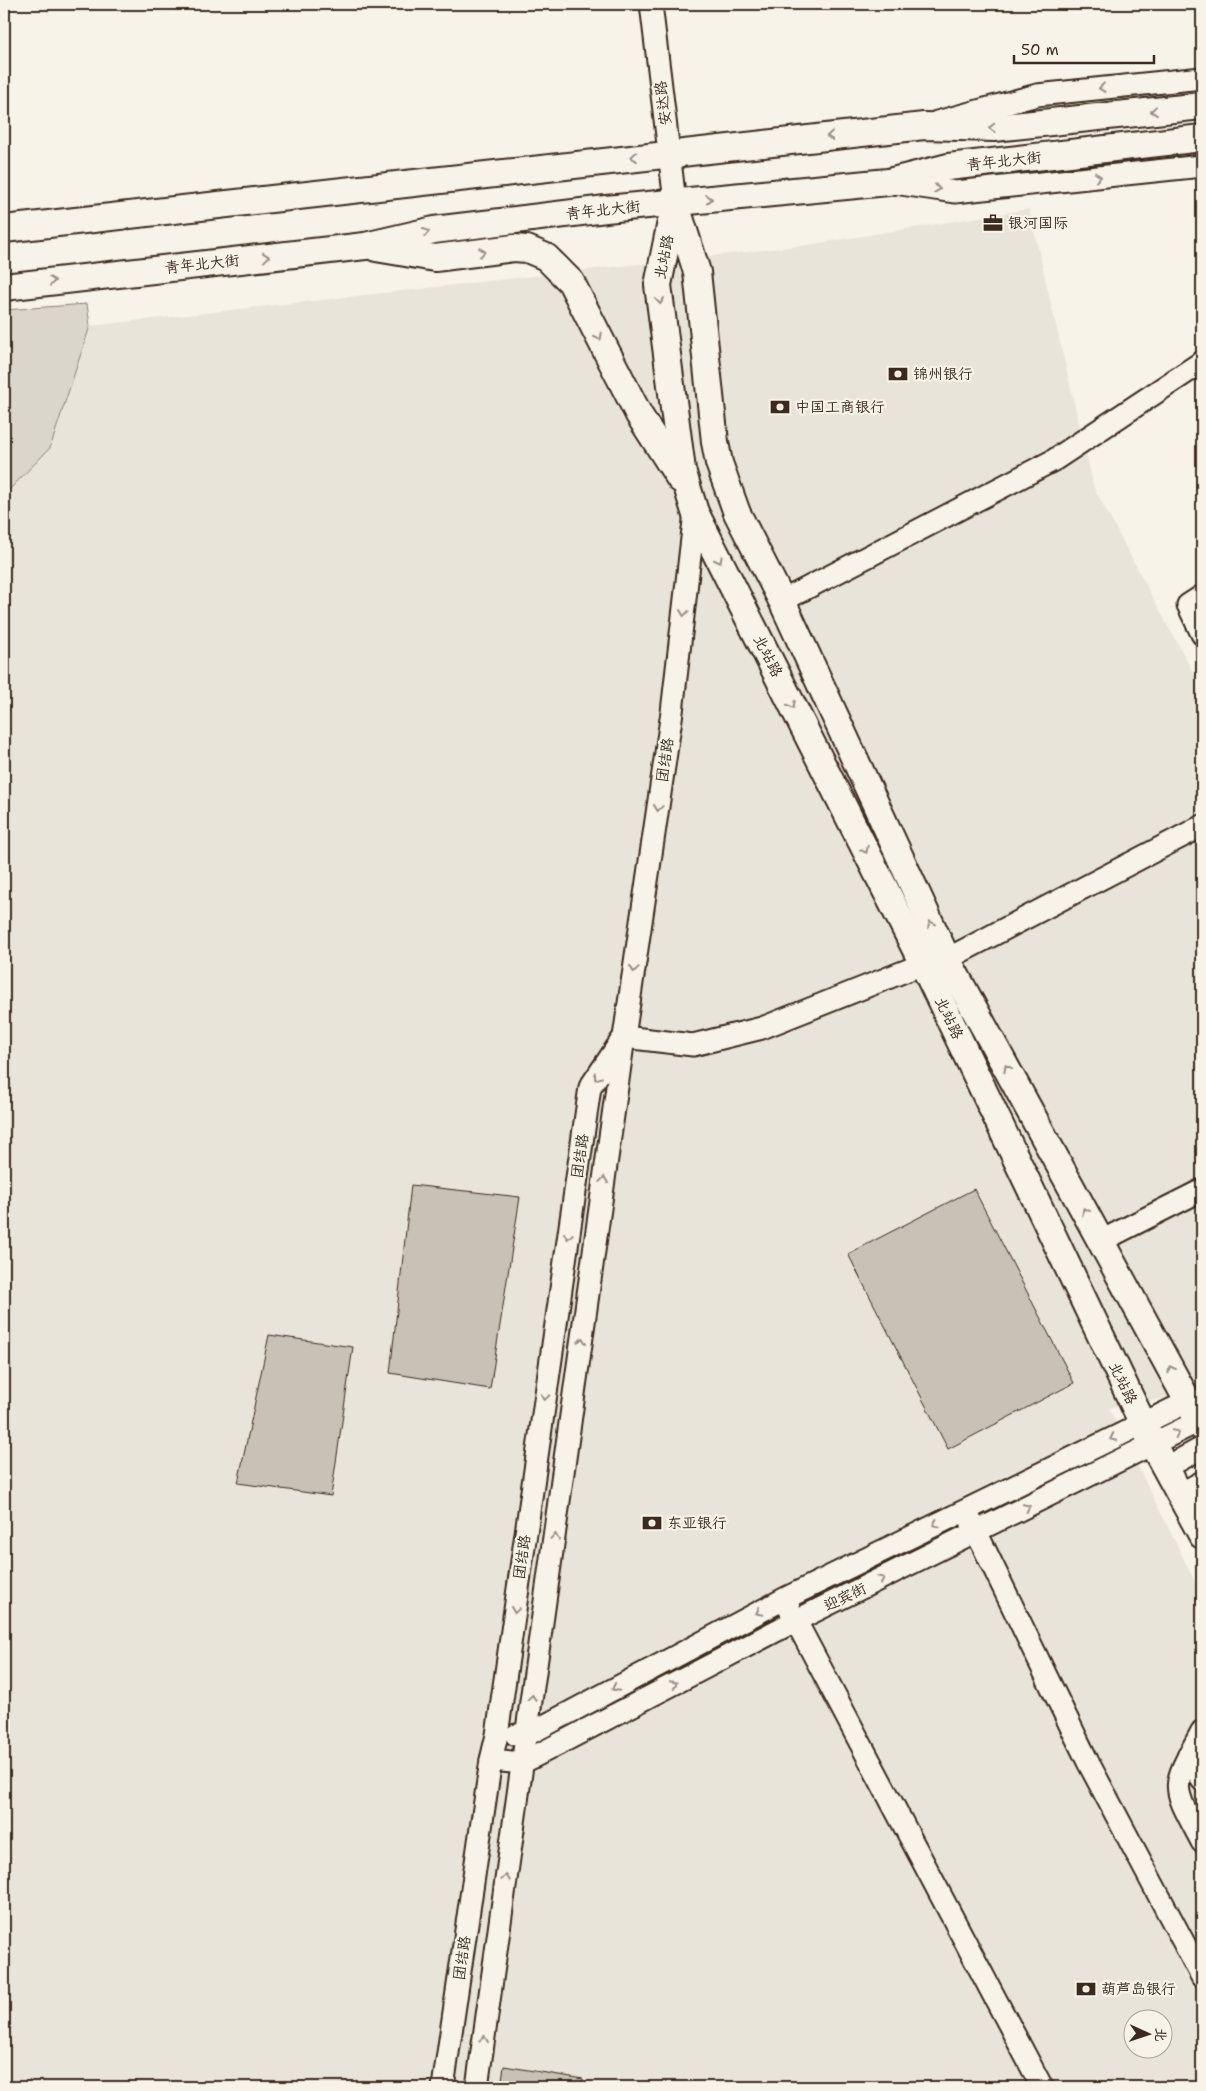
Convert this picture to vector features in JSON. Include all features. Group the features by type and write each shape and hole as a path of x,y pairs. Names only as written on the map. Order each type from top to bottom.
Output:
{"main road":[{"path":"4,229 668,153 924,126 994,128 1202,106"},
{"name":"青年北大街","path":"4,287 365,246 434,230 675,202 888,182 948,167 1202,138"},
{"name":"北站路","path":"675,202 658,285 675,425 692,502 935,962 1101,1241 1197,1416"},
{"name":"北站路","path":"675,202 697,272 719,464 737,513 782,601 935,962 1147,1434 1166,1468 1191,1488 1202,1535"},
{"path":"365,246 435,258 514,248 527,249 546,257 570,282 639,415 692,502"}],"street":[{"name":"安达路","path":"651,4 675,202"},
{"path":"924,126 1037,95 1202,78"},
{"path":"888,182 955,192 1202,166"},
{"path":"782,601 1054,460 1202,362"},
{"name":"团结路","path":"477,2087 624,1037 672,712 692,502"},
{"path":"1202,596 1188,605 1202,634"},
{"path":"624,1037 693,1045 762,1028 935,962 1202,826"},
{"name":"团结路","path":"443,2087 491,1760 497,1735 590,1087 624,1037"},
{"path":"1101,1241 1202,1190"},
{"name":"迎宾街","path":"497,1735 527,1735 784,1599 965,1510 1147,1434 1197,1416"},
{"name":"迎宾街","path":"522,1763 795,1621 977,1532 1147,1434"},
{"path":"1166,1468 1202,1448"},
{"path":"965,1510 1088,1762 1202,1977"},
{"path":"784,1599 1042,2087"},
{"path":"1202,1731 1179,1773 1176,1786 1180,1799 1202,1842"},
{"path":"1189,1754 1202,1780"},
{"path":"491,1760 522,1763"}],"shaded area":[{"path":"1029,209 1094,488 1202,689 1202,1392 1109,1408 1202,1596 1202,2087 4,2087 4,495 50,448 90,326 808,245"},
{"path":"87,304 90,326 50,448 4,495 4,310"}],"building":[{"path":"411,1185 520,1197 490,1389 390,1373"},
{"path":"974,1189 1074,1383 948,1449 848,1254"},
{"path":"269,1335 353,1347 331,1496 238,1483"},
{"path":"504,2066 583,2079 582,2087 501,2087"}],"place":[{"name":"银河国际","path":"993,223"},
{"name":"锦州银行","path":"898,374"},
{"name":"中国工商银行","path":"780,407"},
{"name":"东亚银行","path":"652,1523"},
{"name":"葫芦岛银行","path":"1086,1989"}]}
